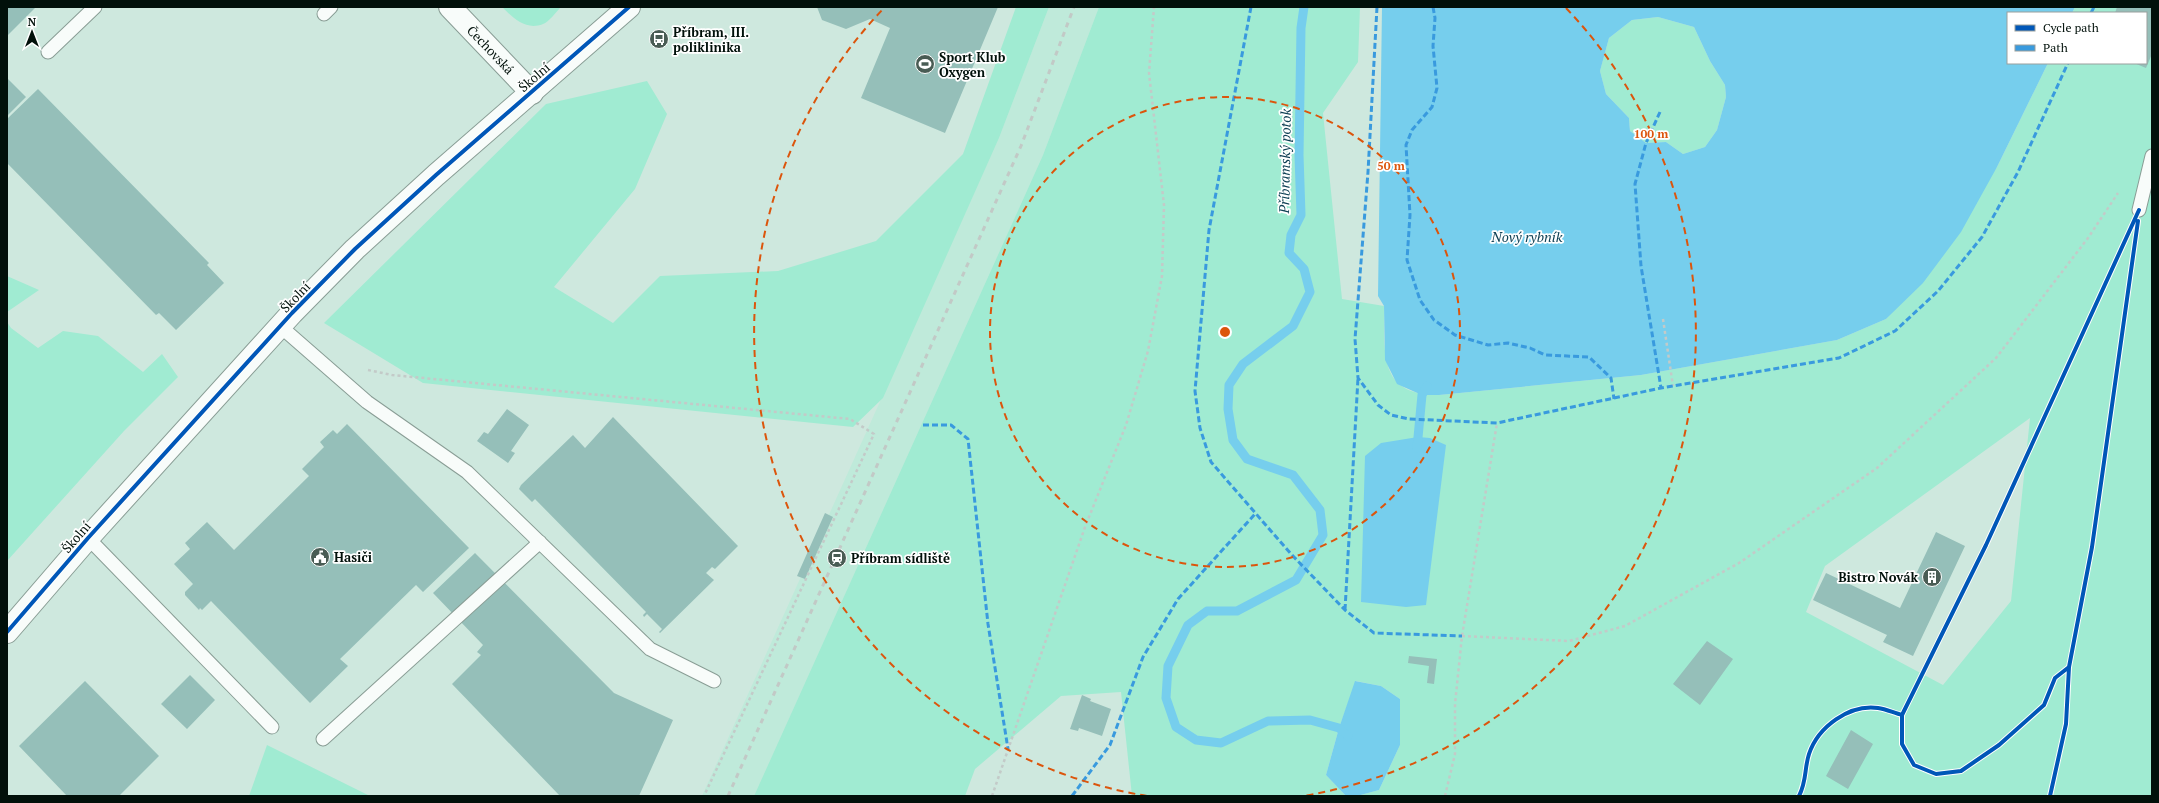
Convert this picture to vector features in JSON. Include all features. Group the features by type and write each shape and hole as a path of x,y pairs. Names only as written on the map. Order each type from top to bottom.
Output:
{"street":[{"name":"Čechovská","path":"450,7 532,93"},
{"name":"Školní","path":"7,632 88,538 280,326 355,250 629,7"}],"lane":[{"path":"48,52 95,7"},
{"path":"2139,210 2152,156"},
{"path":"280,326 367,402 468,472 650,649 714,681"},
{"path":"88,538 272,727"},
{"path":"323,739 540,542"}],"path":[{"path":"992,796 1085,527 1126,425 1148,351 1162,276 1164,205 1149,73 1154,7"},
{"path":"1462,636 1569,641 1625,626 1739,563 1877,468 1996,358 2088,238 2122,187"},
{"path":"1663,319 1673,386"},
{"path":"361,369 392,375 850,419 874,434 704,796"},
{"path":"1446,796 1455,754 1455,704 1462,636 1497,422"}],"shaded area":[{"path":"502,7 561,7 545,23 537,26 531,26 525,25 515,19"},
{"path":"1016,7 1049,7 999,138 883,398 853,427 423,383 324,323 546,104 647,81 667,114 635,189 554,287 613,323 660,276 778,271 876,241 963,154"},
{"path":"1049,7 1099,7 1043,155 754,796 702,796 999,138"},
{"path":"1099,7 1360,7 1358,62 1323,113 1342,299 1384,306 1385,354 1389,368 1395,379 1404,388 1419,393 1439,395 1641,375 1837,340 1886,319 1897,307 1997,167 2048,64 2147,64 2147,12 2072,12 2075,7 2152,7 2152,796 1357,796 1379,790 1400,745 1400,699 1381,686 1356,681 1339,728 1326,775 1346,796 1132,796 1121,692 1061,696 975,769 965,796 754,796 1043,155","holes":["2030,418 2011,601 1943,685 1806,612 1825,566"]},
{"path":"1658,17 1694,27 1710,61 1725,85 1726,97 1717,130 1705,147 1683,154 1666,142 1646,143 1630,131 1629,118 1606,94 1600,71 1609,38 1632,20"},
{"path":"7,276 39,290 7,312"},
{"path":"7,322 11,328 38,348 63,331 98,336 143,372 162,354 178,377 124,431 7,561"},
{"path":"267,745 370,796 249,796"}],"water":[{"name":"Nový rybník","path":"1382,7 2075,7 2072,12 2007,12 2007,64 2048,64 1997,167 1961,232 1923,283 1886,319 1837,340 1641,375 1439,395 1422,395 1397,384 1385,360 1384,306 1378,296","holes":["1658,17 1694,27 1710,61 1725,85 1726,97 1717,130 1705,147 1683,154 1666,142 1646,143 1630,131 1629,118 1606,94 1600,71 1609,38 1632,20"]},
{"path":"1418,437 1430,438 1446,445 1426,605 1406,607 1361,602 1365,456 1381,443"},
{"path":"1355,681 1381,686 1400,699 1400,745 1379,790 1357,796 1346,796 1326,775 1339,728"}],"building":[{"path":"7,7 36,7 7,36"},
{"name":"Sport Klub Oxygen","path":"817,7 998,7 945,133 861,98 890,28 870,19 846,29 822,20"},
{"path":"2117,7 2152,7 2152,54 2146,68 2136,64 2147,64 2147,12 2115,12"},
{"path":"7,78 26,97 7,116"},
{"path":"38,89 209,263 207,265 224,283 176,330 159,313 156,315 7,163 7,119"},
{"path":"507,409 529,425 511,451 515,453 508,463 477,441 484,432 488,434"},
{"path":"613,417 738,546 715,569 712,567 706,573 714,580 660,633 659,632 662,629 647,614 644,617 643,615 646,612 535,499 532,502 519,489 521,485 573,435 585,448"},
{"name":"Hasiči","path":"347,424 469,548 423,592 416,585 340,659 348,666 310,703 211,601 202,610 200,608 199,610 185,595 185,592 193,584 174,564 190,549 185,543 207,522 234,550 309,476 302,469 324,447 320,442 333,430 337,434"},
{"path":"825,513 833,517 805,579 797,576"},
{"name":"Bistro Novák","path":"1936,532 1965,546 1913,656 1883,642 1887,635 1813,600 1826,573 1900,608"},
{"path":"475,553 614,693 673,720 639,796 560,796 452,684 481,655 477,652 483,645 433,593"},
{"path":"1707,641 1733,659 1700,705 1673,684"},
{"path":"1409,656 1437,659 1434,684 1427,683 1429,666 1408,663"},
{"path":"190,675 215,700 187,729 161,704"},
{"path":"85,681 159,756 119,796 67,796 19,746"},
{"path":"1082,695 1091,699 1090,701 1111,709 1102,736 1079,728 1078,731 1070,729"},
{"path":"1851,730 1873,744 1848,789 1826,776"}],"waterway":[{"name":"Příbramský potok","path":"1304,7 1301,28 1299,155 1301,215 1291,235 1289,253 1304,269 1310,292 1293,326 1243,364 1229,385 1228,409 1233,440 1247,459 1293,475 1320,510 1323,535 1296,580 1237,611 1207,611 1188,625 1168,666 1166,698 1176,727 1196,740 1221,743 1268,721 1310,720 1339,728 1348,736"},
{"path":"1417,448 1422,395 1427,386"}],"railway":[{"path":"728,796 1021,146 1074,7"}],"marked path":[{"path":"1251,7 1209,230 1195,391 1200,428 1211,462 1291,554 1345,610 1374,633 1462,636"},
{"path":"1377,7 1368,172 1355,339 1358,378 1378,405 1391,415 1409,419 1497,423 1661,388 1839,358 1895,331 1938,291 1982,237 2018,172 2068,64"},
{"path":"1433,7 1435,18 1433,46 1437,88 1432,107 1412,130 1406,145 1410,215 1407,260 1420,300 1434,320 1455,335 1488,345 1508,343 1530,348 1545,355 1589,357 1611,378 1614,399"},
{"path":"2092,12 2094,7"},
{"path":"1660,112 1646,143 1635,184 1641,266 1661,388"},
{"path":"1345,610 1358,378"},
{"path":"923,425 951,425 968,439 988,624 1008,749"},
{"path":"1072,796 1110,745 1143,657 1178,599 1255,514"}],"cycle path":[{"path":"7,632 88,538 292,313 355,249 436,175 629,7"},
{"path":"2069,667 2055,678 2044,705 1999,745 1961,771 1936,774 1914,765 1902,744 1902,715 1986,545 2139,210"},
{"path":"2050,796 2066,724 2069,667 2092,547 2138,221"},
{"path":"1799,796 1802,790 1806,765 1813,744 1827,727 1836,719 1856,710 1867,708 1878,708 1902,715"}],"place":[{"name":"Příbram, III. poliklinika","path":"659,39"},
{"name":"Sport Klub Oxygen","path":"925,64"},
{"name":"Hasiči","path":"320,557"},
{"name":"Příbram sídliště","path":"837,558"},
{"name":"Bistro Novák","path":"1932,577"}]}
